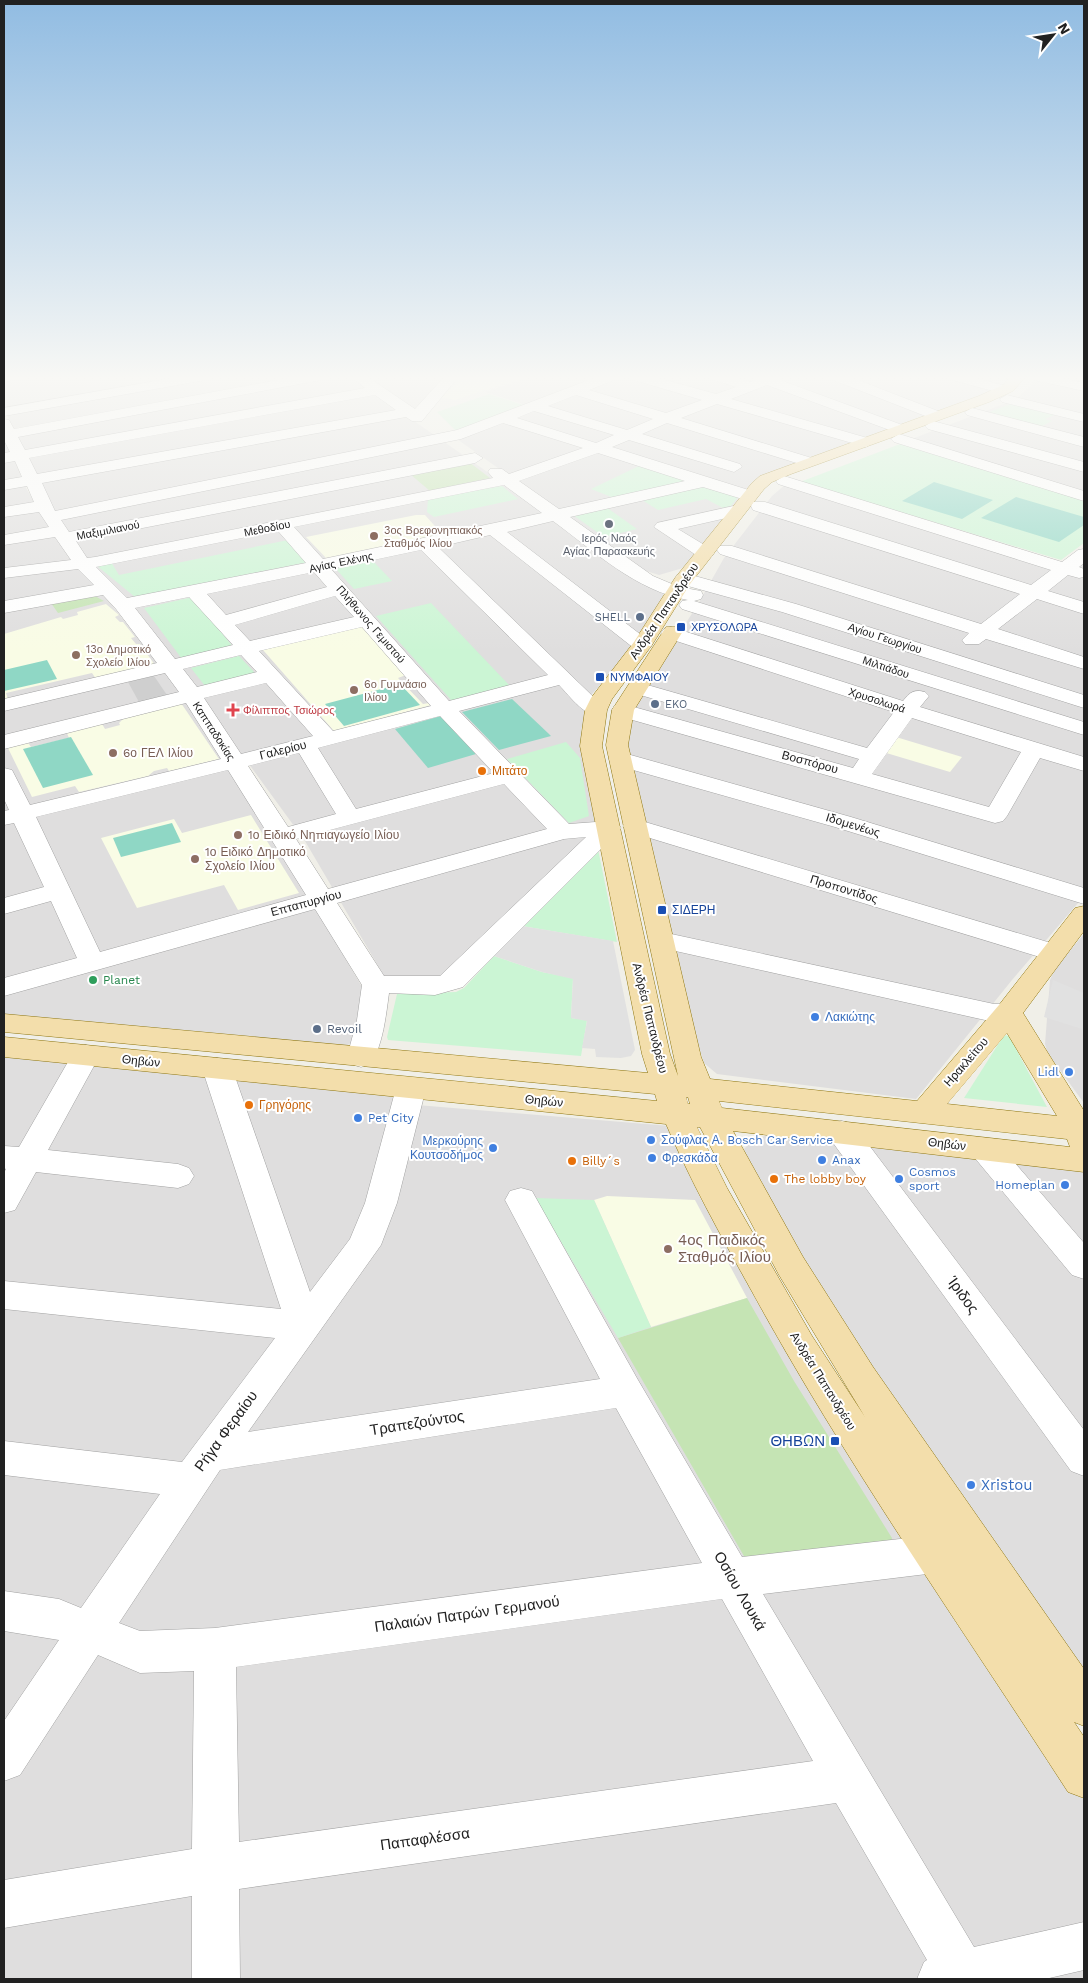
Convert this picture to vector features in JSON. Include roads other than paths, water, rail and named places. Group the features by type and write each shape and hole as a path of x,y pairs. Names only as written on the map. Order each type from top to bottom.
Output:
{"main road":[{"name":"Ανδρέα Παπανδρέου","path":"795,468 766,479 726,550 642,645 596,710 591,746 656,1054 666,1085 694,1106 740,1178 840,1350 876,1405 1084,1705"},
{"name":"Ανδρέα Παπανδρέου","path":"817,468 784,481 738,510 705,553 671,633 623,710 617,745 662,940 687,1057 694,1106 713,1192 800,1346 846,1420 1084,1776"},
{"name":"Ηρακλείτου","path":"925,1112 1008,1012 1052,952 1084,914"},
{"path":"1008,1012 1083,1136"},
{"name":"Θηβών","path":"4,1022 666,1085"},
{"name":"Θηβών","path":"4,1047 411,1088 694,1106 925,1112 1083,1136"},
{"name":"Θηβών","path":"694,1106 842,1132 1084,1160"}],"street":[{"name":"Καππαδοκίας","path":"18,468 82,563 123,605 192,695 376,985"},
{"path":"47,511 118,468"},
{"path":"4,485 47,511 205,468"},
{"path":"4,512 47,511 289,468 313,490"},
{"name":"Μαξιμιλιανού","path":"4,540 47,511 313,490 427,468"},
{"name":"Αγίου Γεωργίου","path":"488,468 653,584 690,589 950,659 1084,702"},
{"name":"Μεθοδίου","path":"4,573 82,563 282,524 506,480 542,468"},
{"path":"659,468 754,501 1084,608"},
{"path":"1000,468 1084,496"},
{"path":"784,481 1075,572"},
{"name":"Αγίας Ελένης","path":"123,605 494,530 704,482"},
{"path":"705,553 663,526 738,510"},
{"name":"Πλήθωνος Γεμιστού","path":"282,524 322,566 445,709 563,832"},
{"path":"494,530 642,645"},
{"path":"425,544 596,710"},
{"path":"726,550 1084,663"},
{"path":"860,775 872,756 929,681 950,659 1033,593 1075,572 1084,554"},
{"path":"4,607 106,589"},
{"path":"223,622 340,589"},
{"name":"Μιλτιάδου","path":"690,589 929,681 1084,729"},
{"path":"194,591 248,648 328,739"},
{"path":"4,705 367,620"},
{"name":"Χρυσολωρά","path":"671,633 908,710 1084,764"},
{"path":"4,742 271,675"},
{"name":"Γαλερίου","path":"13,815 305,745 562,678"},
{"path":"637,688 872,756"},
{"name":"Βοσπόρου","path":"623,710 860,775 995,816 1034,748"},
{"path":"305,745 350,818"},
{"name":"Ιδομενέως","path":"620,759 853,825 1084,896"},
{"path":"4,774 13,815 58,891 92,962"},
{"path":"281,836 509,776"},
{"name":"Προποντίδος","path":"635,826 1052,952"},
{"path":"360,1057 371,1020 376,985 393,983 435,986 452,981 609,828"},
{"name":"Επταπυργίου","path":"4,987 563,832 609,828"},
{"path":"4,906 58,891"},
{"path":"662,940 974,1009 994,1013 1008,1012"},
{"path":"4,1201 15,1159 86,1055"},
{"path":"4,1295 247,1322 304,1325 217,1068"},
{"name":"Ρήγα Φεραίου","path":"4,1759 88,1631 200,1467 364,1245 381,1203 411,1088"},
{"name":"Ίριδος","path":"842,1132 1084,1459"},
{"path":"985,1149 1084,1266"},
{"path":"15,1159 178,1176"},
{"name":"Οσίου Λουκά","path":"521,1200 625,1391 847,1779 957,1978"},
{"name":"Τραπεζούντος","path":"4,1458 200,1467 625,1391"},
{"name":"Παλαιών Πατρών Γερμανού","path":"4,1611 58,1619 140,1652 215,1649 732,1578 935,1554"},
{"path":"215,1649 216,1979"},
{"name":"Παπαφλέσσα","path":"4,1904 215,1869 847,1779"},
{"path":"957,1978 1084,1946"}],"place":[{"name":"Ιερός Ναός Αγίας Παρασκευής","path":"609,524"},
{"name":"3ος Βρεφονηπιακός Σταθμός Ιλίου","path":"374,536"},
{"name":"SHELL","path":"640,617"},
{"name":"ΧΡΥΣΟΛΩΡΑ","path":"681,627"},
{"name":"13ο Δημοτικό Σχολείο Ιλίου","path":"76,655"},
{"name":"ΝΥΜΦΑΙΟΥ","path":"600,677"},
{"name":"6ο Γυμνάσιο Ιλίου","path":"354,690"},
{"name":"EKO","path":"655,704"},
{"name":"Φίλιππος Τσιώρος","path":"233,710"},
{"name":"6ο ΓΕΛ Ιλίου","path":"113,753"},
{"name":"Μιτάτο","path":"482,771"},
{"name":"1ο Ειδικό Νηπιαγωγείο Ιλίου","path":"238,835"},
{"name":"1ο Ειδικό Δημοτικό Σχολείο Ιλίου","path":"195,859"},
{"name":"ΣΙΔΕΡΗ","path":"662,910"},
{"name":"Planet","path":"93,980"},
{"name":"Λακιώτης","path":"815,1017"},
{"name":"Revoil","path":"317,1029"},
{"name":"Lidl","path":"1069,1072"},
{"name":"Γρηγόρης","path":"249,1105"},
{"name":"Pet City","path":"358,1118"},
{"name":"Σούφλας Α. Bosch Car Service","path":"651,1140"},
{"name":"Μερκούρης Κουτσοδήμος","path":"493,1148"},
{"name":"Φρεσκάδα","path":"652,1158"},
{"name":"Anax","path":"822,1160"},
{"name":"Billy´s","path":"572,1161"},
{"name":"The lobby boy","path":"774,1179"},
{"name":"Cosmos sport","path":"899,1179"},
{"name":"Homeplan","path":"1065,1185"},
{"name":"4ος Παιδικός Σταθμός Ιλίου","path":"668,1249"},
{"name":"ΘΗΒΩΝ","path":"835,1441"},
{"name":"Xristou","path":"971,1485"}]}
